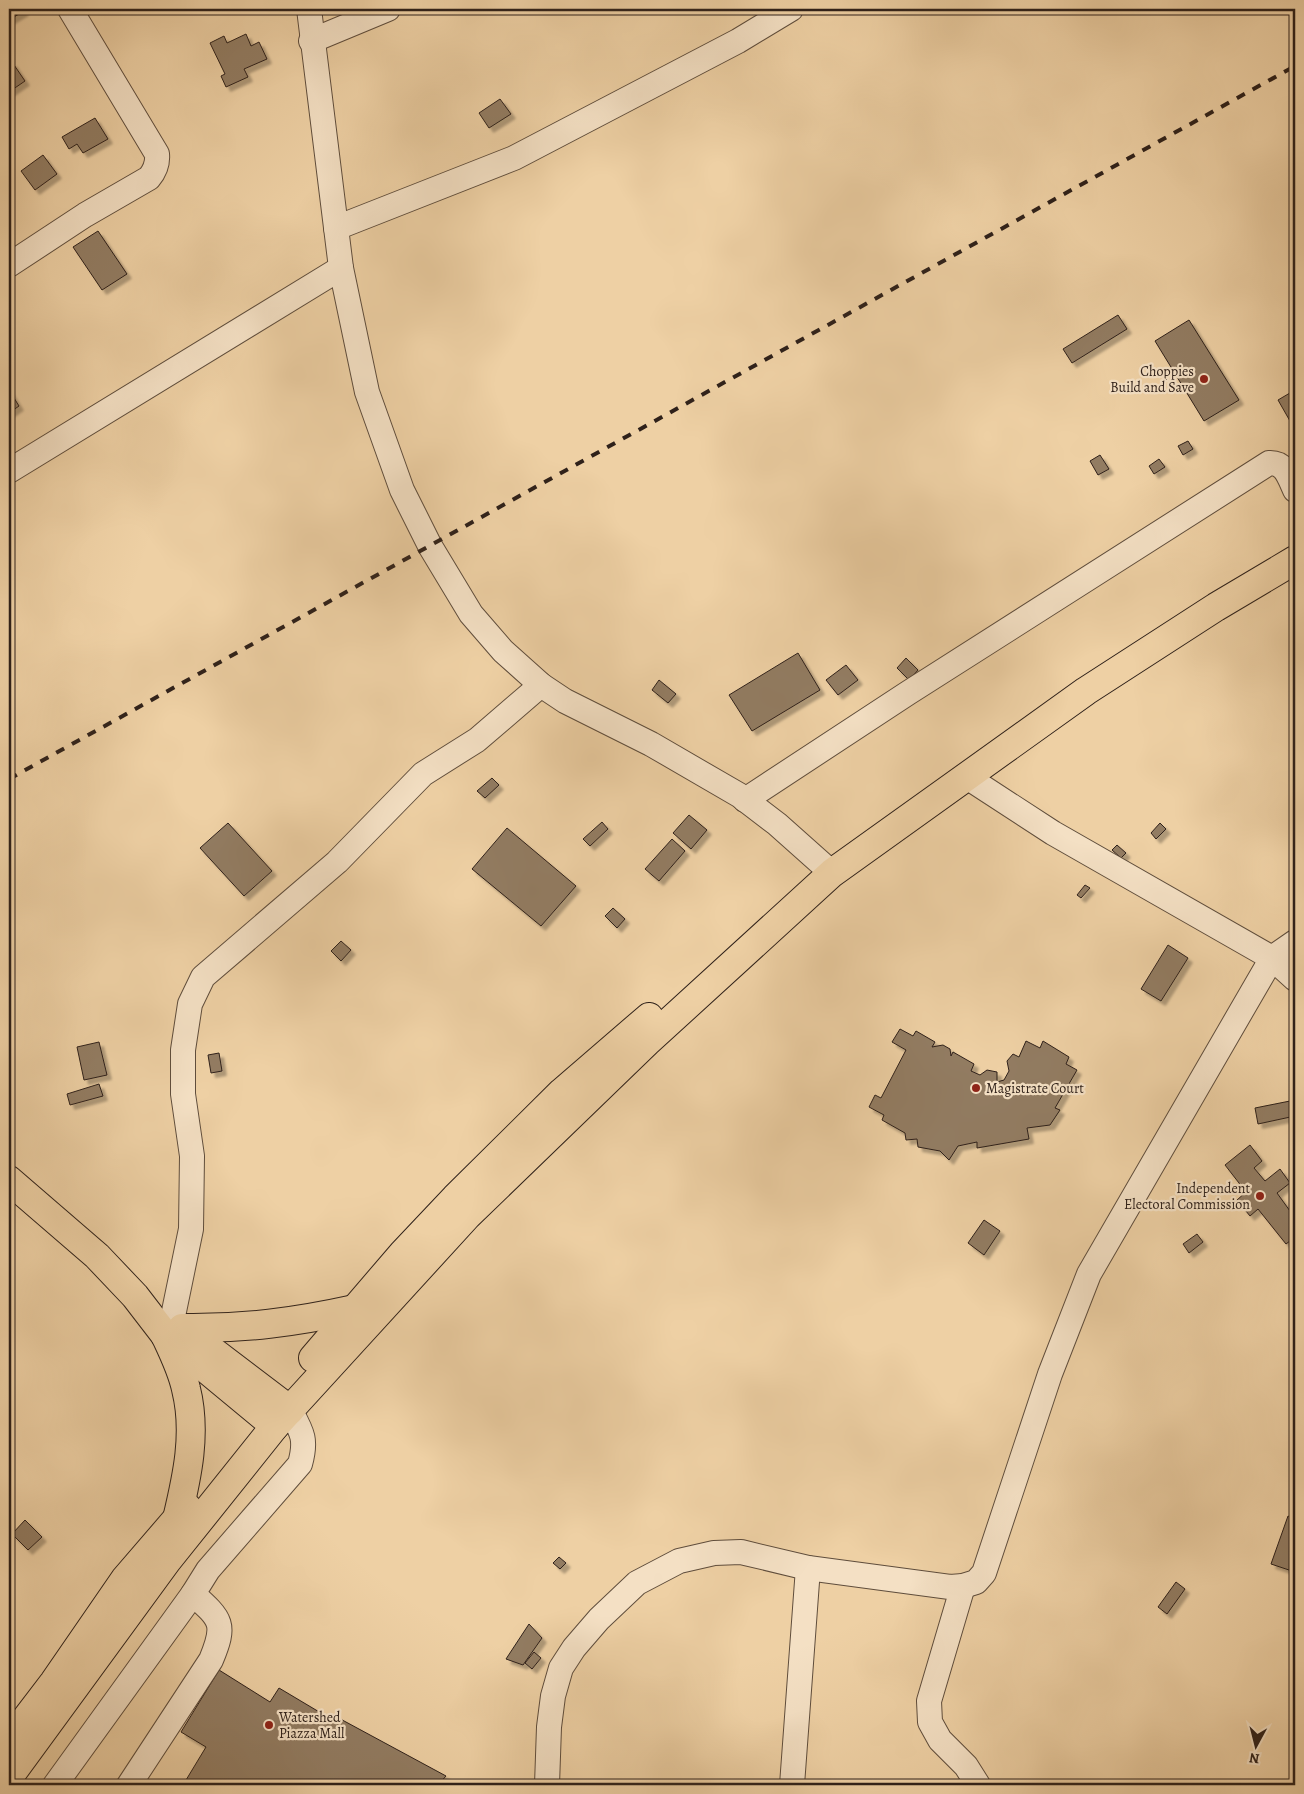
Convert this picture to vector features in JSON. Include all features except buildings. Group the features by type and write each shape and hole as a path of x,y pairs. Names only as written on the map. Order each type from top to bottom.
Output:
{"main road":[{"path":"9,1741 54,1682 125,1579 276,1413 467,1216 647,1042 784,915 832,873 1086,691 1216,607 1295,560"},
{"path":"9,1777 276,1413 355,1309 403,1253 455,1198 562,1092 708,966 784,915"},
{"path":"9,1180 97,1256 135,1296 276,1413"},
{"path":"173,1328 214,1329 288,1323 355,1309"},
{"path":"173,1328 190,1411 190,1457 177,1520"}],"street":[{"path":"309,9 311,41 341,268 367,392 402,490 430,546 471,614 503,652 541,685 565,701 651,744 745,800 777,824 832,873"},
{"path":"311,41 388,9"},
{"path":"336,228 514,158 738,41 791,9"},
{"path":"9,265 85,215 149,178 156,166 157,154 75,10"},
{"path":"9,471 341,268"},
{"path":"745,800 908,692 1269,463 1277,463 1284,467 1295,490"},
{"path":"173,1328 191,1229 192,1156 183,1094 183,1050 190,1004 203,978 337,862 388,807 423,774 477,740 541,685"},
{"path":"967,777 1054,833 1272,958 1295,980"},
{"path":"547,1785 549,1727 553,1696 561,1668 574,1648 600,1619 637,1583 679,1561 714,1553 742,1552 808,1568 941,1586 963,1586 976,1582 984,1573 1050,1374 1089,1274 1272,958 1295,942"},
{"path":"55,1785 193,1594 208,1570 300,1464 305,1446 302,1432 276,1413"},
{"path":"792,1785 808,1568"},
{"path":"963,1586 928,1701 930,1722 940,1740 966,1766 978,1785"},
{"path":"129,1785 211,1660 220,1637 220,1624 212,1611 193,1594"}],"railway":[{"path":"9,779 1295,66"}],"place":[{"name":"Choppies Build and Save","path":"1204,379"},
{"name":"Magistrate Court","path":"976,1088"},
{"name":"Independent Electoral Commission","path":"1260,1196"},
{"name":"Watershed Piazza Mall","path":"269,1725"}]}
